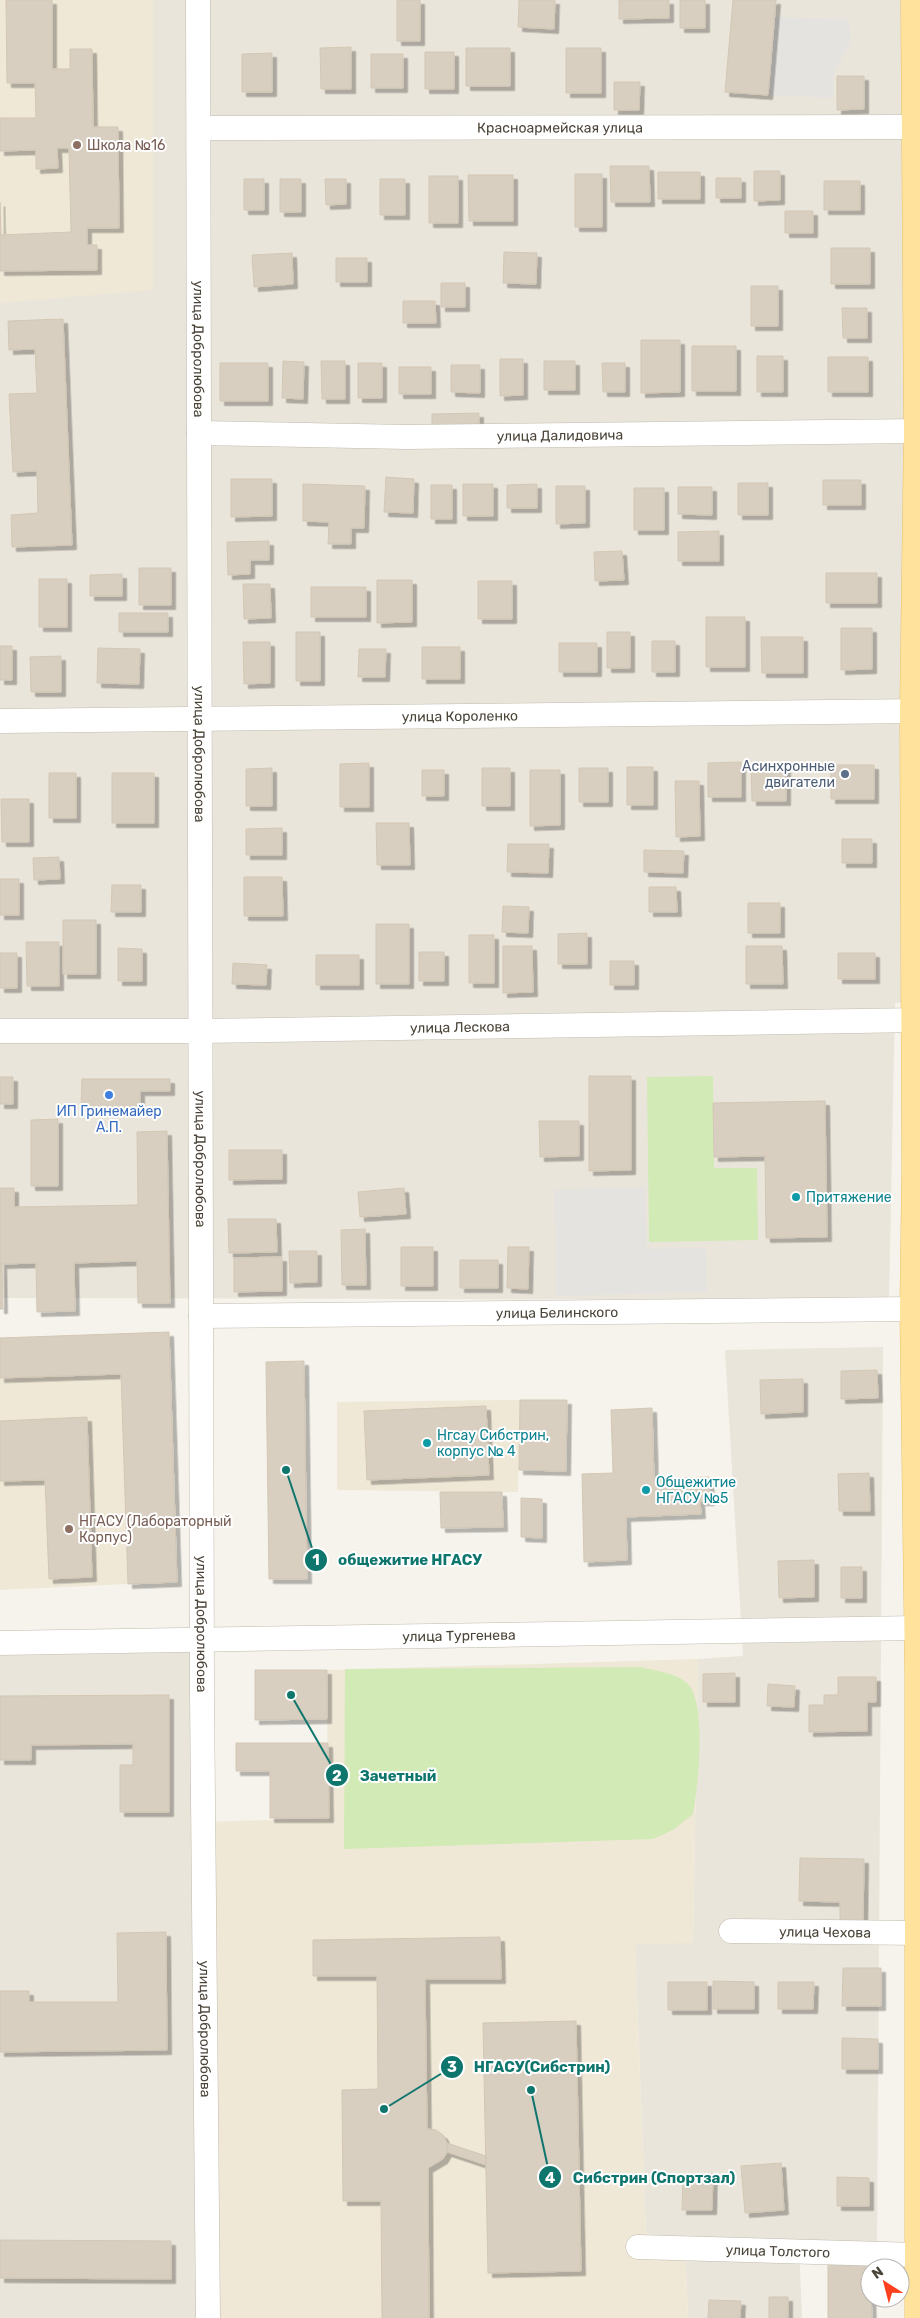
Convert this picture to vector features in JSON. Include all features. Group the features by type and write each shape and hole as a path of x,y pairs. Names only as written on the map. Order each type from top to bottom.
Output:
{"main road":[{"path":"915,0 918,127 919,432 914,1309 919,1933 919,2318"}],"street":[{"name":"улица Добролюбова","path":"198,0 200,128 199,718 202,1640 208,2318"},
{"name":"Красноармейская улица","path":"200,128 918,127"},
{"name":"улица Далидовича","path":"199,433 407,437 919,432"},
{"name":"улица Короленко","path":"0,721 917,711"},
{"name":"улица Лескова","path":"0,1031 200,1031 917,1020"},
{"name":"улица Белинского","path":"201,1316 914,1309"},
{"name":"улица Тургенева","path":"0,1643 917,1628"},
{"name":"улица Чехова","path":"731,1931 919,1933"},
{"name":"улица Толстого","path":"638,2247 918,2255"}],"shaded area":[{"path":"0,0 920,0 920,1002 895,1003 889,1300 0,1298"},
{"name":"Школа №16","path":"0,0 153,0 153,290 0,303"},
{"path":"774,17 849,19 851,42 834,72 833,98 768,95"},
{"path":"645,1187 647,1249 706,1248 707,1292 557,1296 554,1190"},
{"path":"883,1347 877,2242 799,2244 802,2318 688,2318 685,2245 646,2233 635,1943 693,1943 698,1659 743,1656 725,1350"},
{"path":"121,1374 128,1584 0,1590 0,1378"},
{"path":"520,1400 518,1492 337,1490 337,1402"},
{"path":"202,1641 205,2318 0,2318 0,1643"},
{"path":"698,1659 693,1943 635,1944 646,2233 685,2245 688,2318 212,2318 204,1822 328,1818 327,1670"}],"green space":[{"path":"713,1076 714,1168 757,1168 758,1240 649,1242 647,1077"},
{"path":"641,1667 666,1673 683,1680 694,1694 698,1709 700,1746 693,1814 673,1830 653,1839 344,1849 345,1669"}],"building":[{"path":"6,0 52,0 52,69 70,69 70,49 92,49 93,127 118,127 119,228 87,228 87,245 97,245 97,270 0,271 0,202 1,235 71,232 69,148 57,148 58,168 36,169 36,150 0,151 0,118 36,118 35,83 7,83"},
{"path":"397,0 420,0 420,41 397,41"},
{"path":"519,0 555,0 554,29 518,27"},
{"path":"619,0 669,0 669,18 619,19"},
{"path":"680,0 705,0 705,28 680,28"},
{"path":"733,0 776,0 768,95 725,92"},
{"path":"351,47 351,89 321,89 320,48"},
{"path":"466,48 510,48 510,86 466,86"},
{"path":"566,48 601,48 601,93 566,93"},
{"path":"425,52 454,52 454,89 425,89"},
{"path":"272,53 272,92 242,92 242,54"},
{"path":"371,54 403,54 403,88 371,88"},
{"path":"837,76 864,76 864,109 837,110"},
{"path":"614,82 640,82 639,110 614,110"},
{"path":"610,166 649,166 650,202 611,202"},
{"path":"754,171 780,171 780,200 754,201"},
{"path":"658,172 700,172 700,199 658,199"},
{"path":"575,174 602,174 602,227 575,227"},
{"path":"468,175 513,175 513,221 469,221"},
{"path":"429,176 458,176 458,223 429,223"},
{"path":"716,178 741,178 741,198 716,198"},
{"path":"244,179 264,179 264,210 244,210"},
{"path":"280,179 301,179 301,212 280,212"},
{"path":"325,179 346,179 346,204 326,205"},
{"path":"380,179 405,179 405,215 380,215"},
{"path":"824,181 860,181 860,210 824,210"},
{"path":"785,211 813,211 813,233 785,233"},
{"path":"831,248 870,248 870,284 831,284"},
{"path":"504,252 537,253 536,284 503,283"},
{"path":"292,253 293,284 254,287 252,255"},
{"path":"336,258 367,258 367,282 336,282"},
{"path":"441,283 465,283 465,307 441,307"},
{"path":"751,286 778,286 778,326 751,326"},
{"path":"403,301 435,301 436,323 403,323"},
{"path":"842,308 867,308 867,338 843,338"},
{"path":"63,319 72,545 12,547 11,515 38,513 37,471 13,472 9,394 37,393 35,349 9,350 8,321"},
{"path":"641,340 680,340 680,392 641,393"},
{"path":"692,346 736,346 736,391 692,391"},
{"path":"757,356 783,356 783,392 757,392"},
{"path":"828,357 868,357 868,392 828,392"},
{"path":"500,359 523,359 523,395 500,396"},
{"path":"283,361 304,362 303,399 282,398"},
{"path":"321,361 345,361 345,399 322,399"},
{"path":"544,361 575,361 575,390 544,390"},
{"path":"220,363 268,363 268,401 220,401"},
{"path":"358,363 382,363 382,398 358,398"},
{"path":"602,363 625,363 625,392 603,392"},
{"path":"451,365 480,365 480,393 451,392"},
{"path":"399,367 431,367 431,394 399,394"},
{"path":"479,413 479,432 432,433 432,414"},
{"path":"386,477 414,479 413,513 384,512"},
{"path":"231,479 272,479 272,516 231,517"},
{"path":"823,480 861,480 861,505 823,505"},
{"path":"738,483 768,483 768,515 738,515"},
{"path":"303,484 365,486 364,528 351,528 351,544 328,544 329,522 303,521"},
{"path":"463,484 493,484 493,516 463,516"},
{"path":"537,484 537,508 507,508 507,485"},
{"path":"431,485 452,485 452,519 431,519"},
{"path":"556,486 585,486 585,523 556,524"},
{"path":"678,487 712,487 712,515 678,514"},
{"path":"634,488 664,488 664,530 634,530"},
{"path":"719,531 719,561 678,561 678,532"},
{"path":"269,541 269,560 250,560 250,574 228,575 227,542"},
{"path":"622,551 624,580 595,581 594,552"},
{"path":"139,568 171,568 171,605 139,605"},
{"path":"826,573 877,573 877,603 826,603"},
{"path":"122,574 122,596 90,596 90,575"},
{"path":"39,579 67,579 67,627 39,627"},
{"path":"377,580 412,580 412,622 377,623"},
{"path":"478,581 512,581 512,619 478,619"},
{"path":"243,584 270,584 271,618 244,619"},
{"path":"311,587 366,587 366,617 311,617"},
{"path":"119,613 168,613 168,632 119,632"},
{"path":"706,617 745,617 745,667 706,667"},
{"path":"841,628 872,628 872,669 841,670"},
{"path":"296,632 320,632 320,681 296,681"},
{"path":"607,632 630,632 630,668 607,668"},
{"path":"761,637 803,637 803,673 762,673"},
{"path":"652,641 675,641 675,672 652,672"},
{"path":"243,642 270,642 270,683 244,684"},
{"path":"559,643 597,643 597,672 559,672"},
{"path":"0,646 12,646 12,680 0,680"},
{"path":"422,647 460,647 460,679 422,679"},
{"path":"98,648 140,649 139,684 97,683"},
{"path":"359,649 386,649 385,677 358,677"},
{"path":"61,656 61,692 31,692 30,657"},
{"path":"741,762 741,797 708,797 708,763"},
{"path":"369,763 369,807 340,807 340,764"},
{"path":"831,765 874,765 874,799 831,799"},
{"path":"751,766 786,766 786,801 752,801"},
{"path":"627,767 653,767 653,805 627,805"},
{"path":"272,768 272,806 246,806 246,769"},
{"path":"482,768 510,768 510,806 482,806"},
{"path":"579,768 608,768 608,802 579,802"},
{"path":"422,770 444,770 444,796 422,796"},
{"path":"530,770 560,770 560,825 530,826"},
{"path":"49,773 76,773 76,818 49,818"},
{"path":"112,773 154,773 154,823 112,823"},
{"path":"675,781 699,781 700,836 676,837"},
{"path":"1,799 29,799 29,842 2,842"},
{"path":"376,823 409,823 410,865 377,865"},
{"path":"282,828 282,855 246,855 246,829"},
{"path":"842,839 872,839 872,863 842,863"},
{"path":"508,844 549,844 548,873 507,872"},
{"path":"644,850 684,851 683,873 644,872"},
{"path":"59,857 60,879 34,880 33,858"},
{"path":"244,877 282,877 283,916 244,916"},
{"path":"0,879 19,879 19,915 0,915"},
{"path":"112,885 141,885 141,912 111,912"},
{"path":"649,887 676,887 677,912 649,912"},
{"path":"748,903 780,903 780,933 748,933"},
{"path":"503,906 529,907 528,933 502,932"},
{"path":"63,920 96,920 96,974 63,974"},
{"path":"376,924 409,924 409,984 376,984"},
{"path":"587,933 587,964 558,964 558,934"},
{"path":"469,935 494,935 494,983 469,983"},
{"path":"26,942 59,942 59,986 27,986"},
{"path":"503,946 532,946 533,992 503,993"},
{"path":"746,946 782,946 783,984 746,984"},
{"path":"118,948 142,949 142,981 118,981"},
{"path":"419,952 444,952 444,981 419,981"},
{"path":"0,953 17,953 17,988 0,988"},
{"path":"838,953 875,953 875,979 838,979"},
{"path":"316,955 359,955 359,985 316,985"},
{"path":"610,961 634,961 634,985 610,985"},
{"path":"233,963 267,965 266,985 232,984"},
{"path":"589,1076 631,1076 631,1170 589,1171"},
{"path":"0,1077 13,1077 13,1104 0,1104"},
{"path":"82,1079 170,1079 170,1091 140,1091 140,1107 81,1107"},
{"name":"Притяжение","path":"825,1101 827,1237 766,1238 765,1156 714,1157 713,1103"},
{"path":"58,1119 58,1186 31,1186 31,1120"},
{"path":"539,1121 579,1121 579,1156 540,1157"},
{"path":"167,1131 170,1303 138,1303 137,1261 74,1263 75,1311 37,1312 36,1263 2,1264 3,1309 0,1309 0,1188 14,1188 14,1207 138,1205 137,1132"},
{"path":"229,1150 282,1150 282,1179 229,1180"},
{"path":"404,1188 406,1214 360,1217 358,1192"},
{"path":"228,1219 276,1219 277,1252 229,1253"},
{"path":"365,1229 366,1285 342,1285 341,1230"},
{"path":"401,1247 433,1247 433,1286 401,1286"},
{"path":"508,1247 529,1247 528,1289 507,1288"},
{"path":"289,1251 317,1251 317,1282 290,1283"},
{"path":"282,1257 282,1291 234,1292 234,1258"},
{"path":"460,1260 498,1260 498,1288 460,1288"},
{"path":"169,1332 177,1582 128,1584 121,1374 0,1378 0,1338"},
{"path":"304,1361 307,1579 269,1579 266,1362"},
{"path":"877,1370 878,1398 841,1399 841,1371"},
{"path":"803,1379 803,1412 761,1414 760,1380"},
{"path":"520,1400 567,1400 566,1471 519,1470"},
{"name":"Нгсау Сибстрин, корпус № 4","path":"486,1406 489,1475 367,1480 364,1411"},
{"name":"Общежитие НГАСУ №5","path":"652,1408 654,1479 709,1477 710,1501 700,1501 701,1514 626,1517 627,1560 584,1562 582,1474 613,1473 611,1410"},
{"name":"НГАСУ (Лабораторный Корпус)","path":"87,1417 92,1577 49,1579 45,1480 0,1481 0,1421"},
{"path":"869,1473 870,1511 839,1511 838,1474"},
{"path":"440,1492 502,1492 503,1527 441,1528"},
{"path":"521,1498 542,1499 542,1538 521,1537"},
{"path":"814,1560 814,1597 779,1598 778,1561"},
{"path":"841,1567 862,1567 862,1598 841,1598"},
{"path":"255,1670 327,1670 327,1719 255,1720"},
{"path":"735,1673 735,1702 703,1702 703,1674"},
{"path":"838,1677 876,1677 876,1702 867,1702 867,1731 809,1732 809,1705 824,1705 824,1695 838,1695"},
{"path":"768,1684 795,1686 794,1707 767,1706"},
{"path":"169,1695 169,1812 120,1812 120,1765 133,1765 133,1744 31,1745 31,1760 0,1760 0,1696"},
{"path":"236,1743 328,1743 329,1818 270,1818 270,1771 236,1771"},
{"path":"800,1858 864,1859 863,1925 840,1925 840,1902 799,1901"},
{"path":"166,1932 167,2050 0,2052 0,1991 29,1991 29,2002 118,2002 117,1933"},
{"path":"500,1937 501,1979 425,1979 427,2129 436,2130 443,2135 447,2143 447,2152 443,2159 428,2168 429,2318 382,2318 381,2201 343,2201 342,2090 378,2089 377,1976 313,1976 313,1940"},
{"path":"843,1968 881,1968 881,2006 842,2006"},
{"path":"713,1981 754,1982 754,2009 713,2009"},
{"path":"668,1982 707,1982 707,2010 668,2010"},
{"path":"778,1982 814,1982 813,2009 778,2009"},
{"path":"576,2021 581,2271 488,2273 483,2023"},
{"path":"842,2038 878,2039 878,2069 842,2069"},
{"path":"447,2143 486,2156 486,2165 447,2152"},
{"path":"781,2163 784,2210 745,2213 741,2166"},
{"path":"683,2174 713,2174 712,2210 682,2210"},
{"path":"837,2177 869,2178 869,2206 837,2206"},
{"path":"0,2240 171,2241 171,2279 0,2278"},
{"path":"828,2263 860,2263 860,2308 872,2308 872,2318 828,2318"},
{"path":"769,2297 788,2297 788,2318 769,2318"},
{"path":"709,2300 741,2301 740,2318 708,2318"}],"place":[{"name":"Школа №16","path":"77,145"},
{"name":"Асинхронные двигатели","path":"845,774"},
{"name":"ИП Гринемайер А.П.","path":"109,1095"},
{"name":"Притяжение","path":"796,1197"},
{"name":"Нгсау Сибстрин, корпус № 4","path":"427,1443"},
{"name":"общежитие НГАСУ","path":"286,1470"},
{"name":"Общежитие НГАСУ №5","path":"646,1490"},
{"name":"НГАСУ (Лабораторный Корпус)","path":"69,1529"},
{"name":"Зачетный","path":"291,1695"},
{"name":"Сибстрин (Спортзал)","path":"531,2090"},
{"name":"НГАСУ(Сибстрин)","path":"384,2109"}]}
